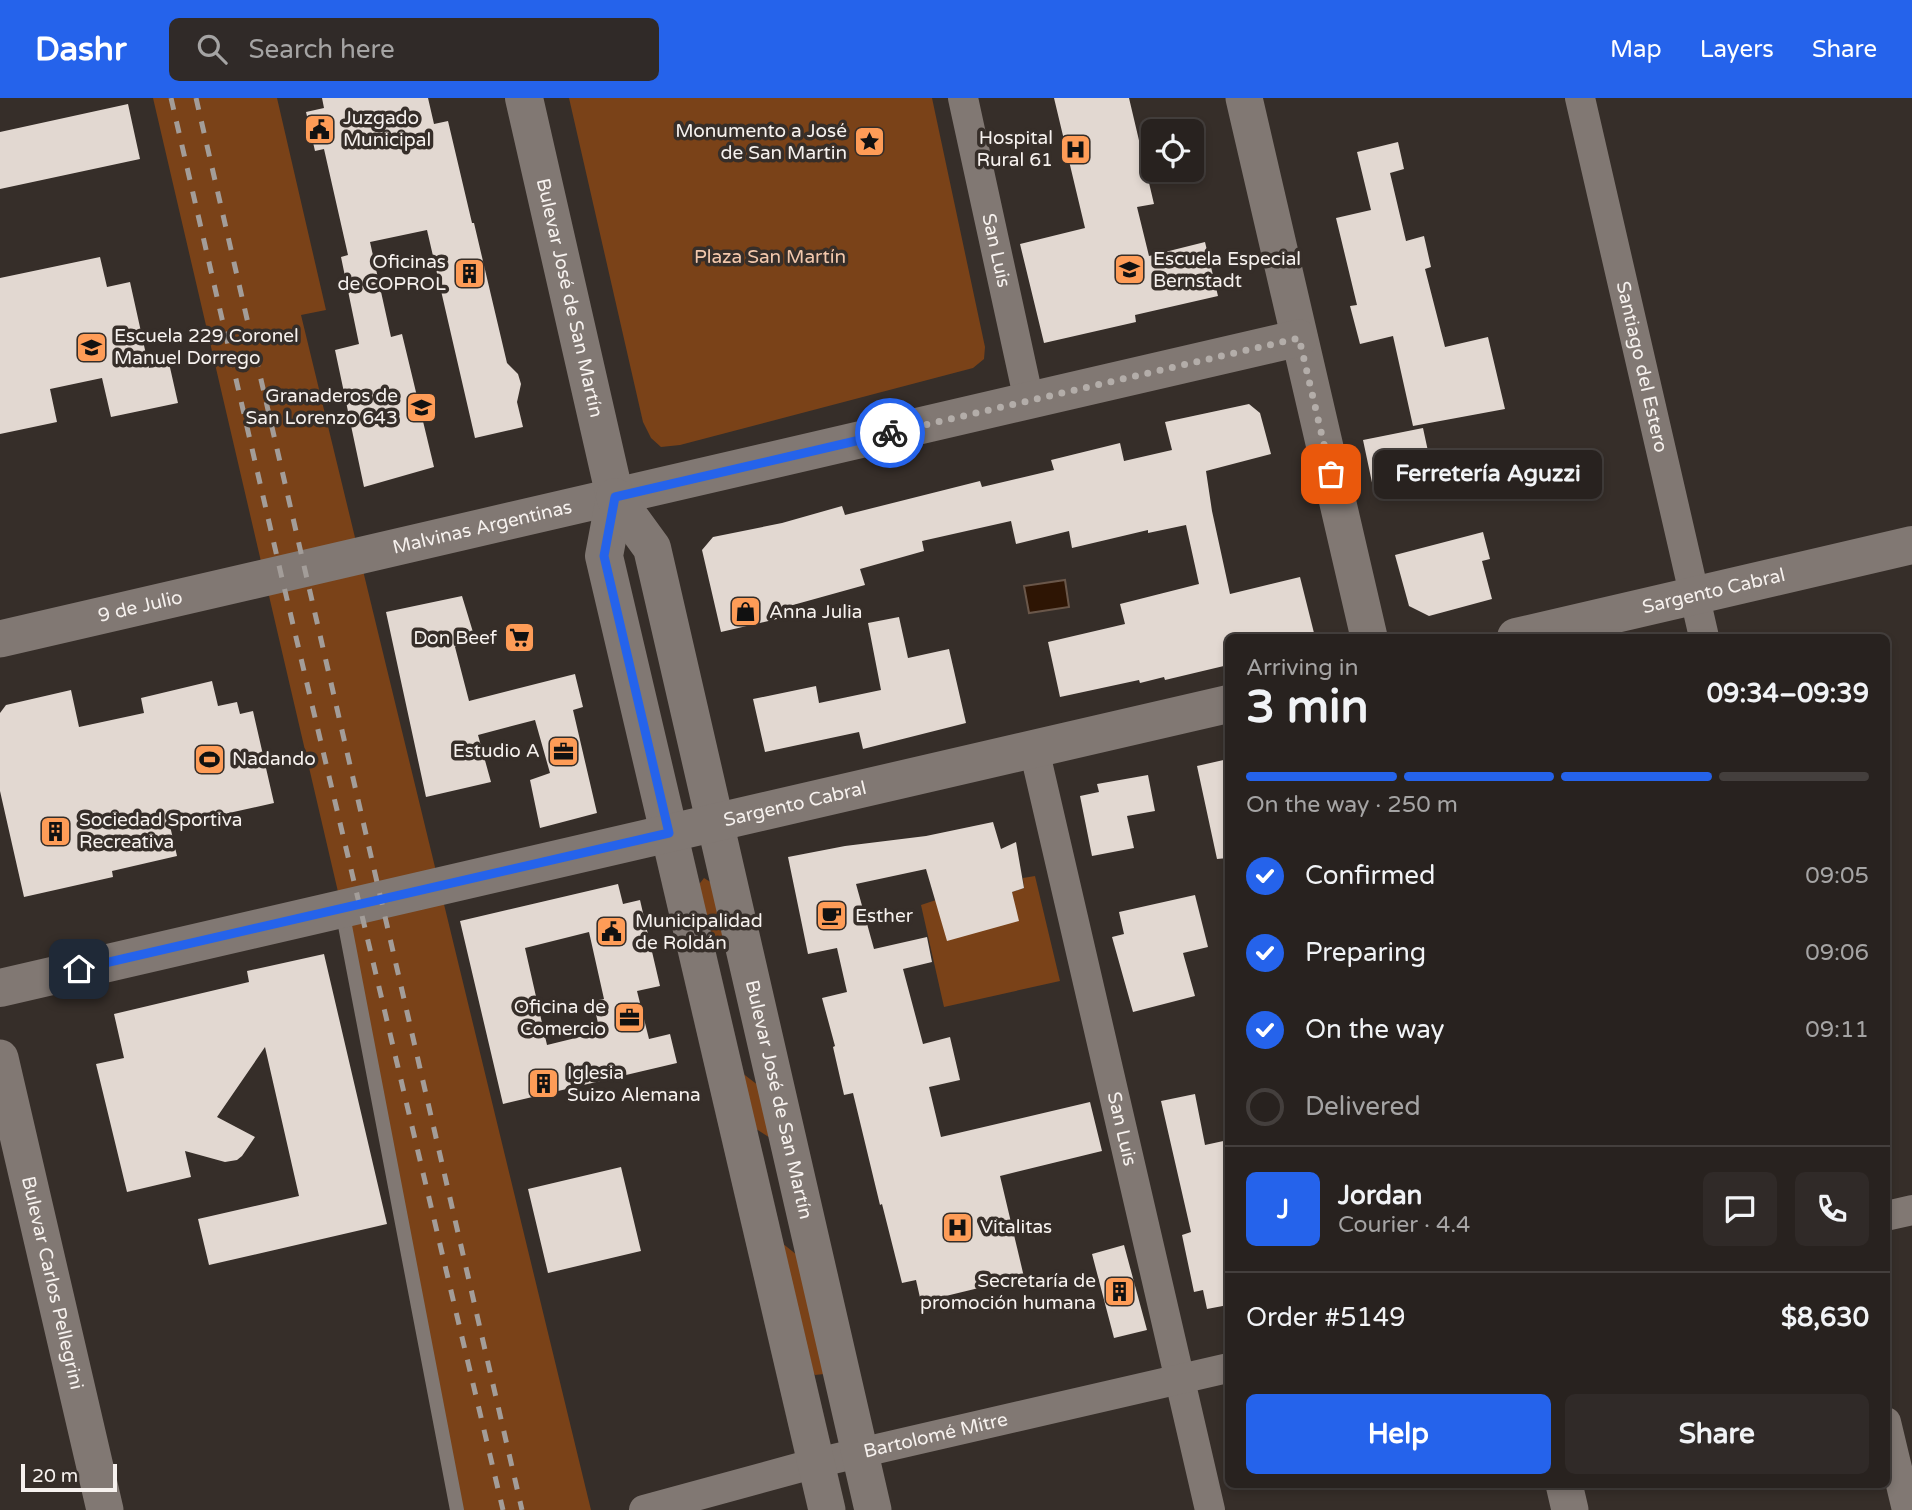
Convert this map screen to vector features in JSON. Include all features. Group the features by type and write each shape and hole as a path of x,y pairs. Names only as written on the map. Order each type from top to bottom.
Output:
{"main road":[{"name":"Bulevar José de San Martín","path":"524,98 615,497 652,548 715,822"},
{"name":"Bulevar José de San Martín","path":"615,497 604,556 669,833"},
{"name":"Sargento Cabral","path":"1529,634 1912,545"},
{"name":"Sargento Cabral","path":"0,988 1225,705"}],"street":[{"name":"San Luis","path":"963,98 1029,401"},
{"path":"1244,98 1367,634"},
{"name":"Santiago del Estero","path":"1580,98 1703,634"},
{"name":"Malvinas Argentinas","path":"281,574 1299,338"},
{"name":"9 de Julio","path":"0,639 281,574"},
{"name":"San Luis","path":"1034,748 1210,1510"},
{"name":"Bulevar José de San Martín","path":"715,822 873,1510"},
{"name":"Bulevar José de San Martín","path":"669,833 827,1510"},
{"name":"Bulevar Carlos Pellegrini","path":"0,1058 105,1510"},
{"path":"1890,1215 1912,1210"},
{"name":"Bartolomé Mitre","path":"644,1510 816,1463 1225,1369"},
{"path":"1890,1439 1907,1510"},
{"path":"1565,1488 1570,1510"}],"lane":[{"path":"351,906 457,1510"}],"green space":[{"path":"153,98 277,98 326,310 301,315 591,1510 457,1510 342,909"},
{"name":"Plaza San Martín","path":"569,98 932,98 985,347 984,359 973,368 680,445 661,447 651,438 643,422"},
{"path":"1035,876 1060,981 944,1007 921,905 957,893 1018,921 1012,892 1024,888 1023,878"},
{"path":"704,878 712,883 729,942 704,932 697,887"},
{"path":"737,1069 763,1089 775,1141 750,1125"},
{"path":"777,1239 802,1259 824,1374 815,1375 808,1366"}],"shaded area":[{"path":"1065,580 1069,607 1029,613 1024,586"}],"building":[{"path":"322,98 428,98 434,124 448,121 507,363 518,374 521,384 517,402 523,427 475,438 427,230 370,242 391,337 402,334 434,467 364,487 335,350 359,344 341,257 348,255 324,149 315,151 306,112 324,108"},
{"name":"Escuela Especial Bernstadt","path":"1054,98 1129,98 1141,149 1141,182 1149,182 1154,204 1137,207 1149,256 1205,242 1218,296 1135,315 1136,322 1044,343 1020,244 1085,228"},
{"path":"128,104 140,159 0,189 0,132"},
{"path":"1398,142 1404,169 1390,173 1406,241 1424,236 1431,267 1425,269 1445,347 1488,337 1505,409 1413,426 1393,336 1360,344 1350,306 1357,305 1336,218 1371,210 1357,152"},
{"path":"100,257 107,287 130,282 149,368 169,363 178,403 111,417 102,378 50,389 57,422 0,434 0,278"},
{"path":"1249,404 1260,413 1271,454 1206,471 1230,594 1300,577 1314,634 1225,634 1225,666 1165,680 1164,677 1140,683 1139,680 1060,697 1048,642 1125,624 1120,604 1199,584 1186,525 1148,533 1148,530 1072,548 1069,531 1016,544 1011,521 922,541 924,551 860,569 865,585 775,610 777,619 721,632 702,550 713,537 782,523 842,506 845,515 980,481 982,487 1054,470 1051,460 1120,443 1124,461 1172,450 1165,422"},
{"path":"1423,428 1434,479 1374,492 1363,440"},
{"path":"1483,532 1490,559 1482,561 1492,599 1429,616 1409,606 1395,555"},
{"path":"462,596 476,642 455,647 469,701 575,674 583,707 573,710 597,813 540,828 530,780 550,773 535,720 478,735 491,782 426,797 386,612"},
{"path":"899,617 908,658 949,649 966,723 863,749 859,732 765,752 753,699 816,686 819,703 881,690 868,623"},
{"path":"212,681 218,706 237,702 240,714 253,711 274,803 170,826 177,856 112,871 113,877 24,897 0,791 0,713 6,705 71,690 79,727 144,713 141,698"},
{"path":"1225,760 1225,858 1217,859 1197,766"},
{"path":"1148,775 1155,811 1127,816 1134,848 1092,856 1080,796 1099,792 1097,784"},
{"path":"993,822 1001,849 1016,842 1024,888 1012,892 1019,921 947,941 926,869 856,884 874,949 927,937 932,962 903,969 923,1044 950,1037 960,1080 929,1087 941,1137 1090,1102 1102,1151 1000,1176 1024,1277 921,1302 916,1280 902,1283 853,1093 844,1095 822,998 847,992 837,948 808,954 788,857 845,846 926,836"},
{"path":"618,884 623,904 640,900 660,986 637,991 649,1039 670,1034 677,1063 503,1104 460,921","holes":["589,932 604,999 593,1001 600,1032 547,1045 525,948"]},
{"path":"1195,895 1208,947 1183,953 1195,996 1133,1012 1112,937 1124,934 1119,912"},
{"path":"324,954 387,1224 209,1265 198,1219 299,1196 265,1047 217,1117 255,1137 242,1156 237,1160 225,1162 185,1151 191,1177 127,1192 96,1064 124,1058 114,1014 249,982 247,971"},
{"path":"1195,1094 1205,1145 1225,1141 1225,1306 1207,1309 1203,1290 1194,1292 1182,1235 1191,1232 1161,1101"},
{"path":"621,1167 641,1251 548,1273 528,1189"},
{"name":"Secretaría de promoción humana","path":"1124,1245 1147,1330 1114,1338 1092,1254"}],"railway":[{"path":"171,98 503,1510"},
{"path":"196,98 522,1510"}],"way so far":[{"path":"890,433 1299,338 1331,474"}],"place":[{"name":"Juzgado Municipal","path":"320,129"},
{"name":"Monumento a José de San Martin","path":"870,142"},
{"name":"Hospital Rural 61","path":"1076,149"},
{"name":"Escuela Especial Bernstadt","path":"1130,270"},
{"name":"Oficinas de COPROL","path":"469,273"},
{"name":"Escuela 229 Coronel Manuel Dorrego","path":"91,347"},
{"name":"Granaderos de San Lorenzo 643","path":"421,407"},
{"name":"Ferretería Aguzzi","path":"1331,474"},
{"name":"Anna Julia","path":"746,612"},
{"name":"Don Beef","path":"520,638"},
{"name":"Estudio A","path":"563,751"},
{"name":"Nadando","path":"209,759"},
{"name":"Sociedad Sportiva Recreativa","path":"56,831"},
{"name":"Esther","path":"832,916"},
{"name":"Municipalidad de Roldán","path":"612,932"},
{"name":"Oficina de Comercio","path":"629,1018"},
{"name":"Iglesia Suizo Alemana","path":"544,1084"},
{"name":"Vitalitas","path":"957,1227"},
{"name":"Secretaría de promoción humana","path":"1119,1292"}],"route":[{"path":"79,969 669,833 604,556 615,497 890,433"}]}
